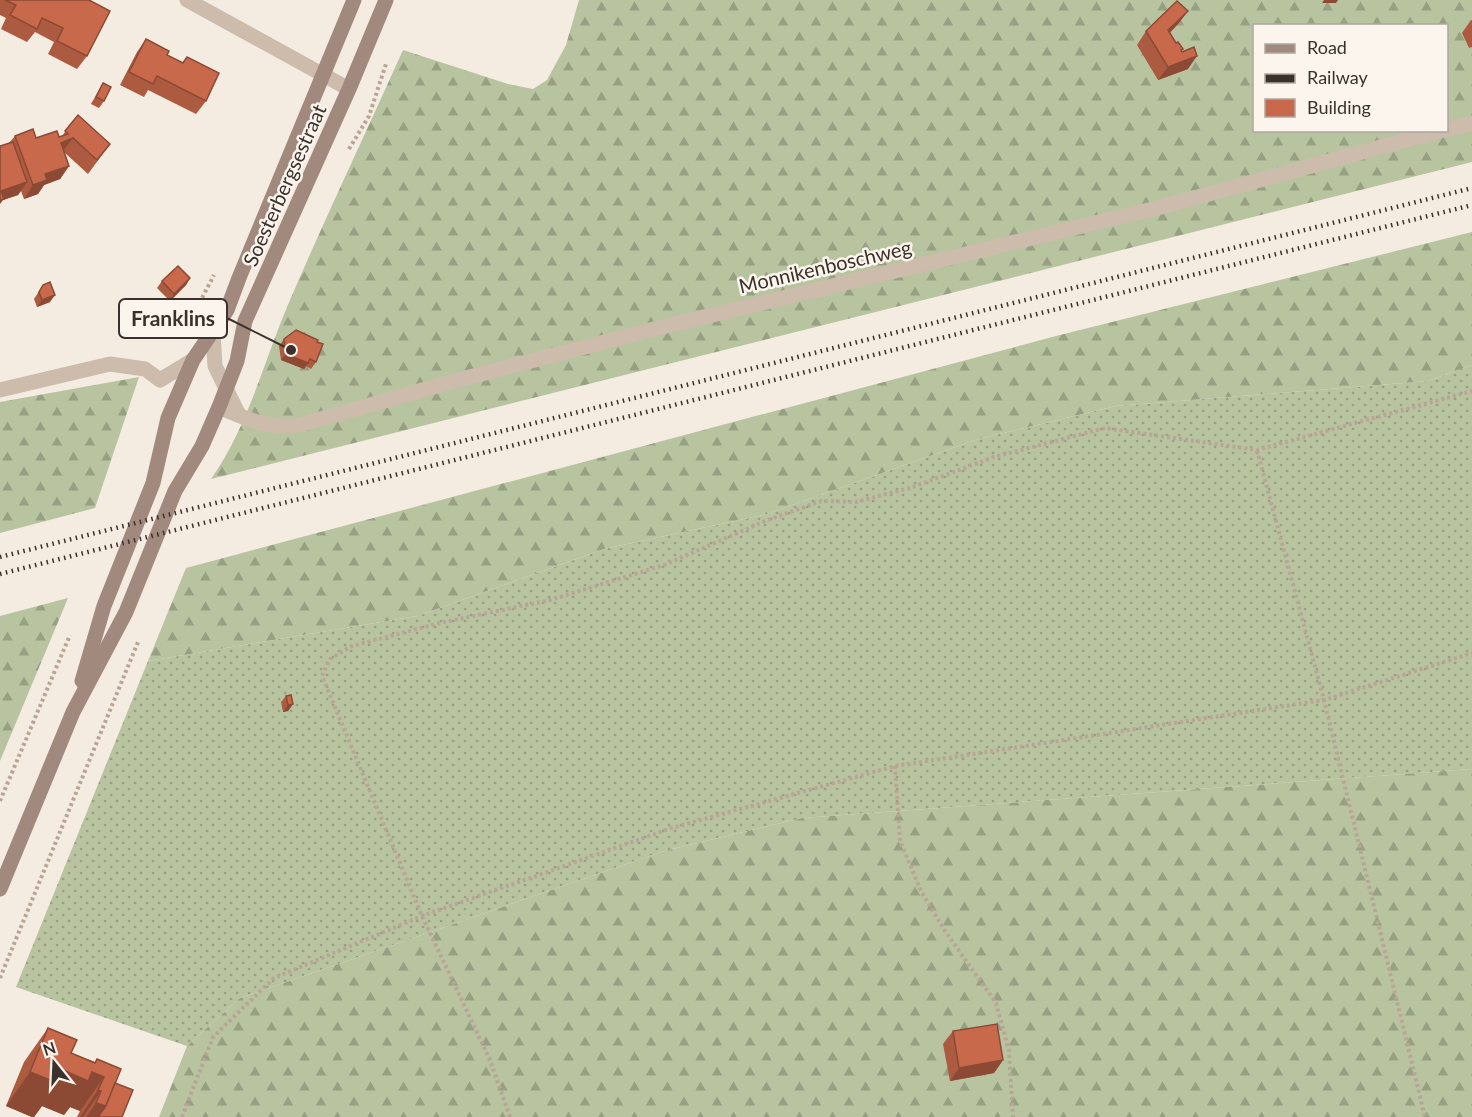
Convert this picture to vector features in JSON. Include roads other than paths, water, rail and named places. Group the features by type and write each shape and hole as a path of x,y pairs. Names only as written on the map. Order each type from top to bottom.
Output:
{"main road":[{"name":"Soesterbergsestraat","path":"73,712 104,606 153,483 168,418 193,360 227,310 354,0"},
{"name":"Soesterbergsestraat","path":"73,712 126,612 175,491 201,446 219,407 237,361 245,321 350,89 386,0"},
{"path":"0,889 73,712"}],"street":[{"path":"187,0 350,89"},
{"name":"Monnikenboschweg","path":"1448,129 1472,123"},
{"name":"Monnikenboschweg","path":"219,407 265,425 280,427 303,424 447,383 662,327 1161,207 1438,132"},
{"path":"213,333 215,366 239,415"},
{"path":"0,390 110,364 145,369 160,380 193,360"}],"railway":[{"path":"0,557 1472,188"},
{"path":"0,574 1472,205"}],"place":[{"name":"Franklins","path":"291,350"}]}
